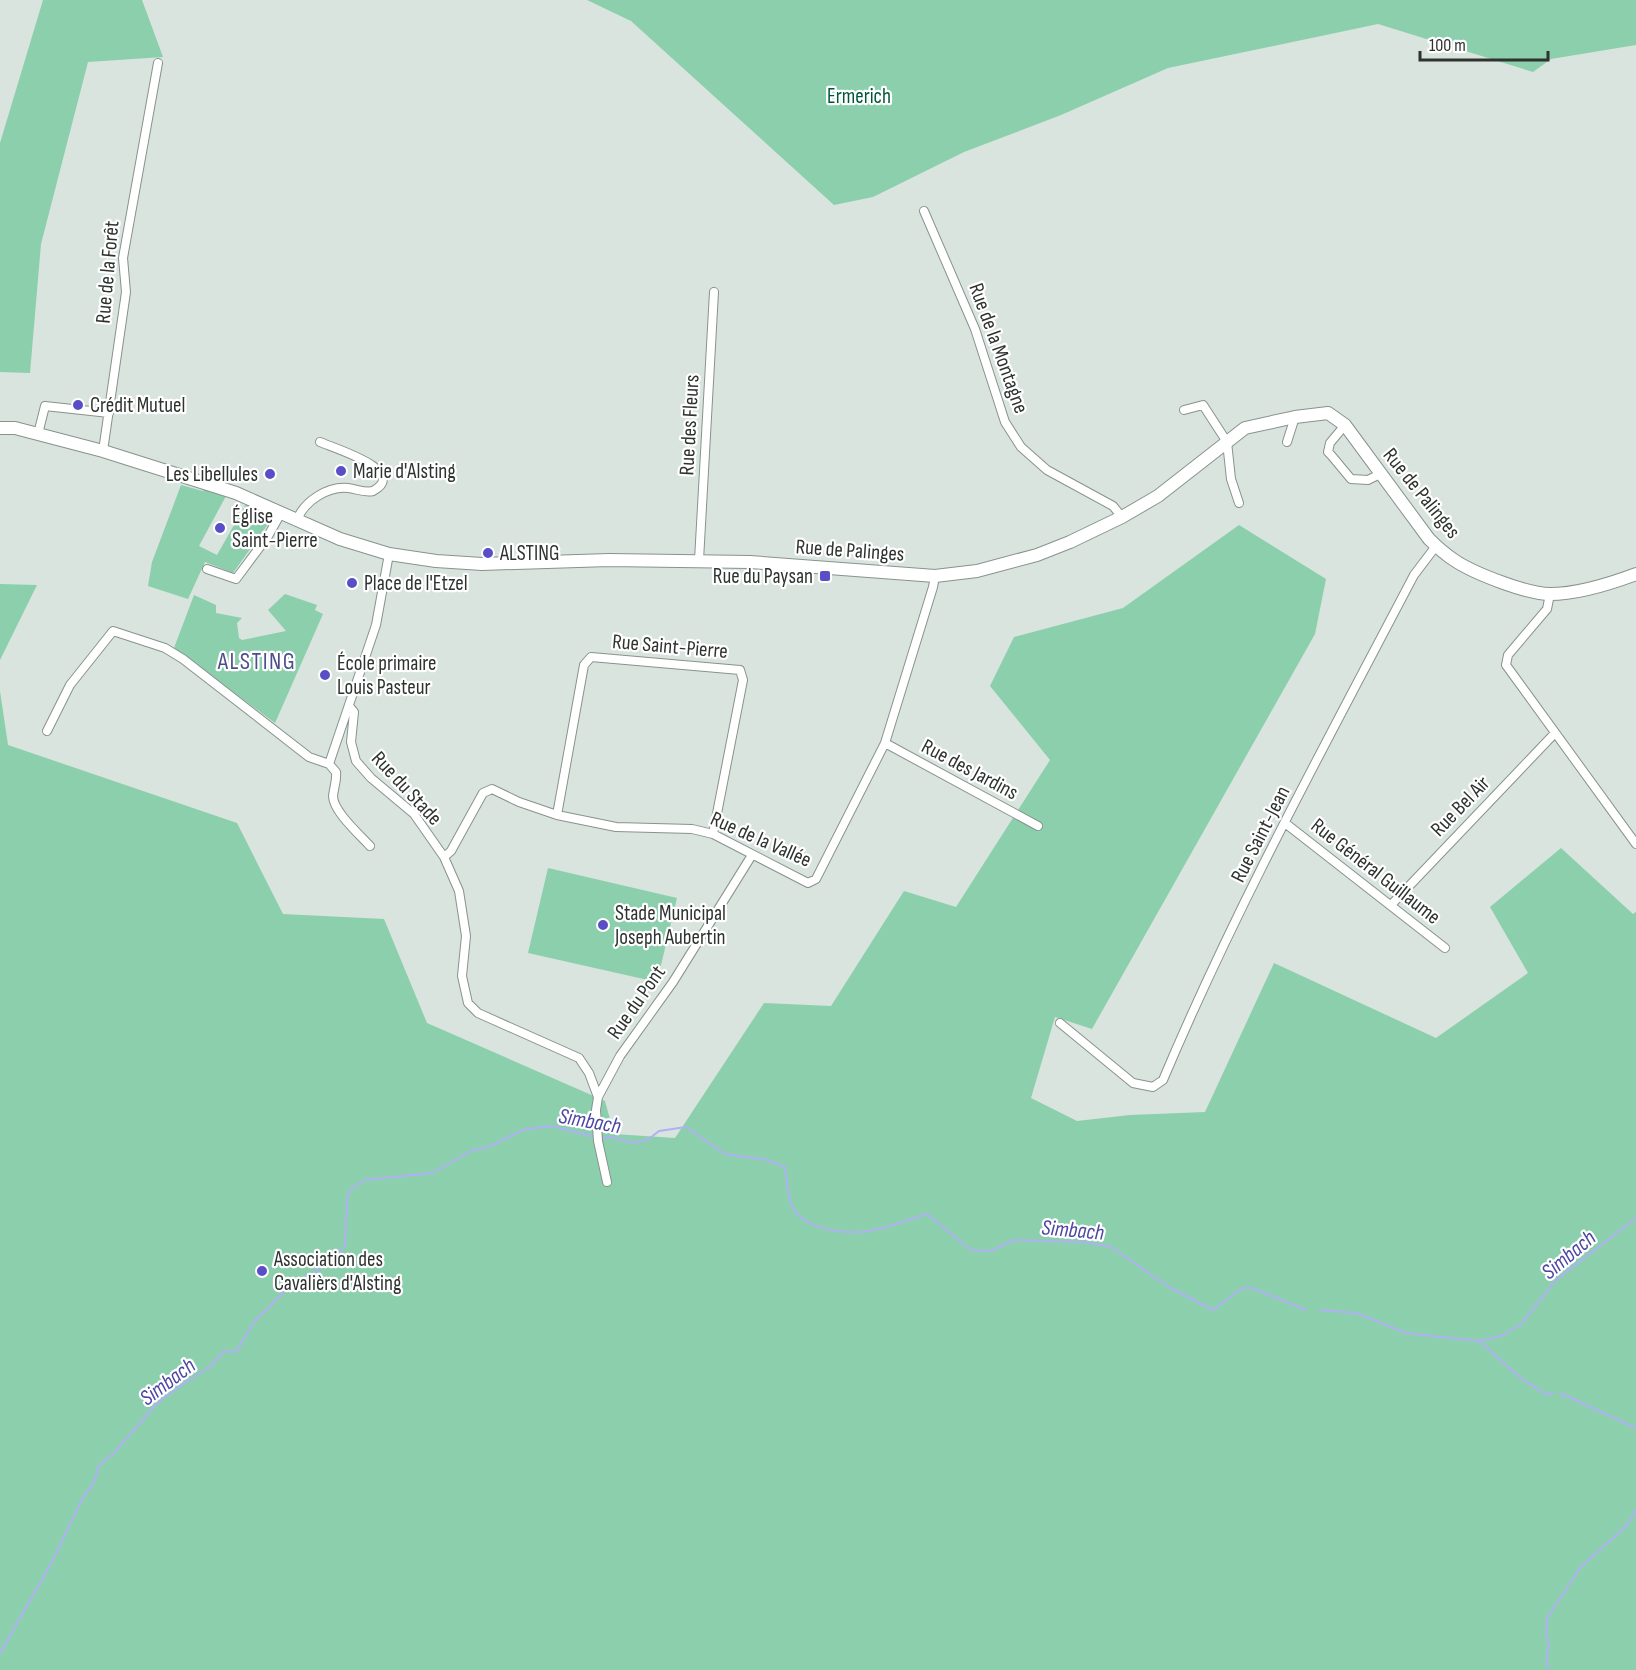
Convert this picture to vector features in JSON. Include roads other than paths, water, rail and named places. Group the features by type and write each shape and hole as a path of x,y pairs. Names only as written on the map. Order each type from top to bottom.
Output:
{"main road":[{"name":"Rue de Palinges","path":"0,428 15,428 103,451 236,493 340,539 389,554 436,561 482,564 609,560 774,563 935,576 970,572 1028,558 1070,542 1122,518 1158,496 1238,432 1252,425 1328,413 1345,425 1420,528 1436,546 1466,567 1524,589 1550,594 1580,590 1636,574"}],"street":[{"name":"Rue de la Forêt","path":"103,451 126,292 123,258 158,63"},
{"name":"Rue de la Montagne","path":"924,211 975,329 1005,422 1021,447 1047,470 1113,506 1122,518"},
{"name":"Rue des Fleurs","path":"699,560 714,292"},
{"path":"1184,410 1203,405 1227,442 1231,478 1239,503"},
{"path":"38,434 45,406 109,413"},
{"path":"1287,442 1295,417"},
{"path":"1345,425 1330,443 1328,448 1331,455 1351,479 1368,480 1380,474"},
{"path":"297,520 300,512 308,503 328,491 344,488 373,491 381,485 380,470 372,464 320,442"},
{"path":"207,569 236,579 268,536 281,513"},
{"name":"Rue Saint-Jean","path":"1060,1023 1133,1083 1153,1087 1163,1080 1196,1002 1285,823 1414,575 1436,546"},
{"path":"329,765 376,625 389,554"},
{"name":"Rue de la Vallée","path":"444,857 451,851 483,793 492,789 519,802 557,815 616,827 692,830 713,834 807,883 816,879 885,743 935,576"},
{"path":"1550,594 1546,609 1508,655 1506,665 1636,844"},
{"path":"47,731 70,685 113,631 173,652 309,757 329,765 336,772 337,780 333,795 335,806 369,846"},
{"name":"Rue Saint-Pierre","path":"557,815 584,665 591,657 740,670 744,680 713,834"},
{"name":"Rue du Stade","path":"349,706 354,712 351,742 356,761 371,778 414,814 444,857 459,891 466,936 462,976 468,1003 478,1013 516,1032 579,1058 589,1073 598,1096"},
{"name":"Rue Bel Air","path":"1391,905 1555,733"},
{"name":"Rue des Jardins","path":"885,743 1038,825"},
{"name":"Rue Général Guillaume","path":"1285,823 1445,948"},
{"name":"Rue du Pont","path":"607,1182 598,1137 596,1110 598,1096 620,1056 673,982 752,855"}],"waterway":[{"name":"Simbach","path":"0,1653 52,1562 84,1495 95,1479 98,1466 115,1452 156,1404 209,1368 224,1351 236,1352 254,1322 292,1284 315,1272 337,1256 345,1245 349,1191 364,1180 432,1173 473,1150 488,1147 525,1129 552,1126 595,1137"},
{"name":"Simbach","path":"601,1138 611,1137 634,1143 649,1139 659,1131 686,1127 725,1154 767,1160 785,1167 788,1193 793,1208 809,1222 831,1230 868,1231 927,1214 971,1250 990,1251 1015,1240 1084,1242 1111,1247 1169,1287 1213,1310 1242,1288 1252,1288 1306,1310"},
{"name":"Simbach","path":"1320,1310 1356,1313 1406,1333 1479,1341 1501,1336 1521,1324 1556,1280 1636,1218"},
{"path":"1480,1342 1522,1379 1547,1395 1553,1392"},
{"path":"1560,1393 1636,1428"},
{"path":"1549,1670 1546,1659 1549,1646 1546,1635 1547,1618 1580,1568 1626,1526 1636,1510"}],"place":[{"name":"Crédit Mutuel","path":"78,405"},
{"name":"Marie d'Alsting","path":"341,471"},
{"name":"Les Libellules","path":"270,474"},
{"name":"Église Saint-Pierre","path":"220,528"},
{"name":"ALSTING","path":"488,553"},
{"name":"Rue du Paysan","path":"825,576"},
{"name":"Place de l'Etzel","path":"352,583"},
{"name":"École primaire Louis Pasteur","path":"325,675"},
{"name":"Stade Municipal Joseph Aubertin","path":"603,925"},
{"name":"Association des Cavalièrs d'Alsting","path":"262,1271"}],"district":[{"name":"ALSTING","path":"257,661"}],"park label":[{"name":"Ermerich","path":"859,96"}]}
